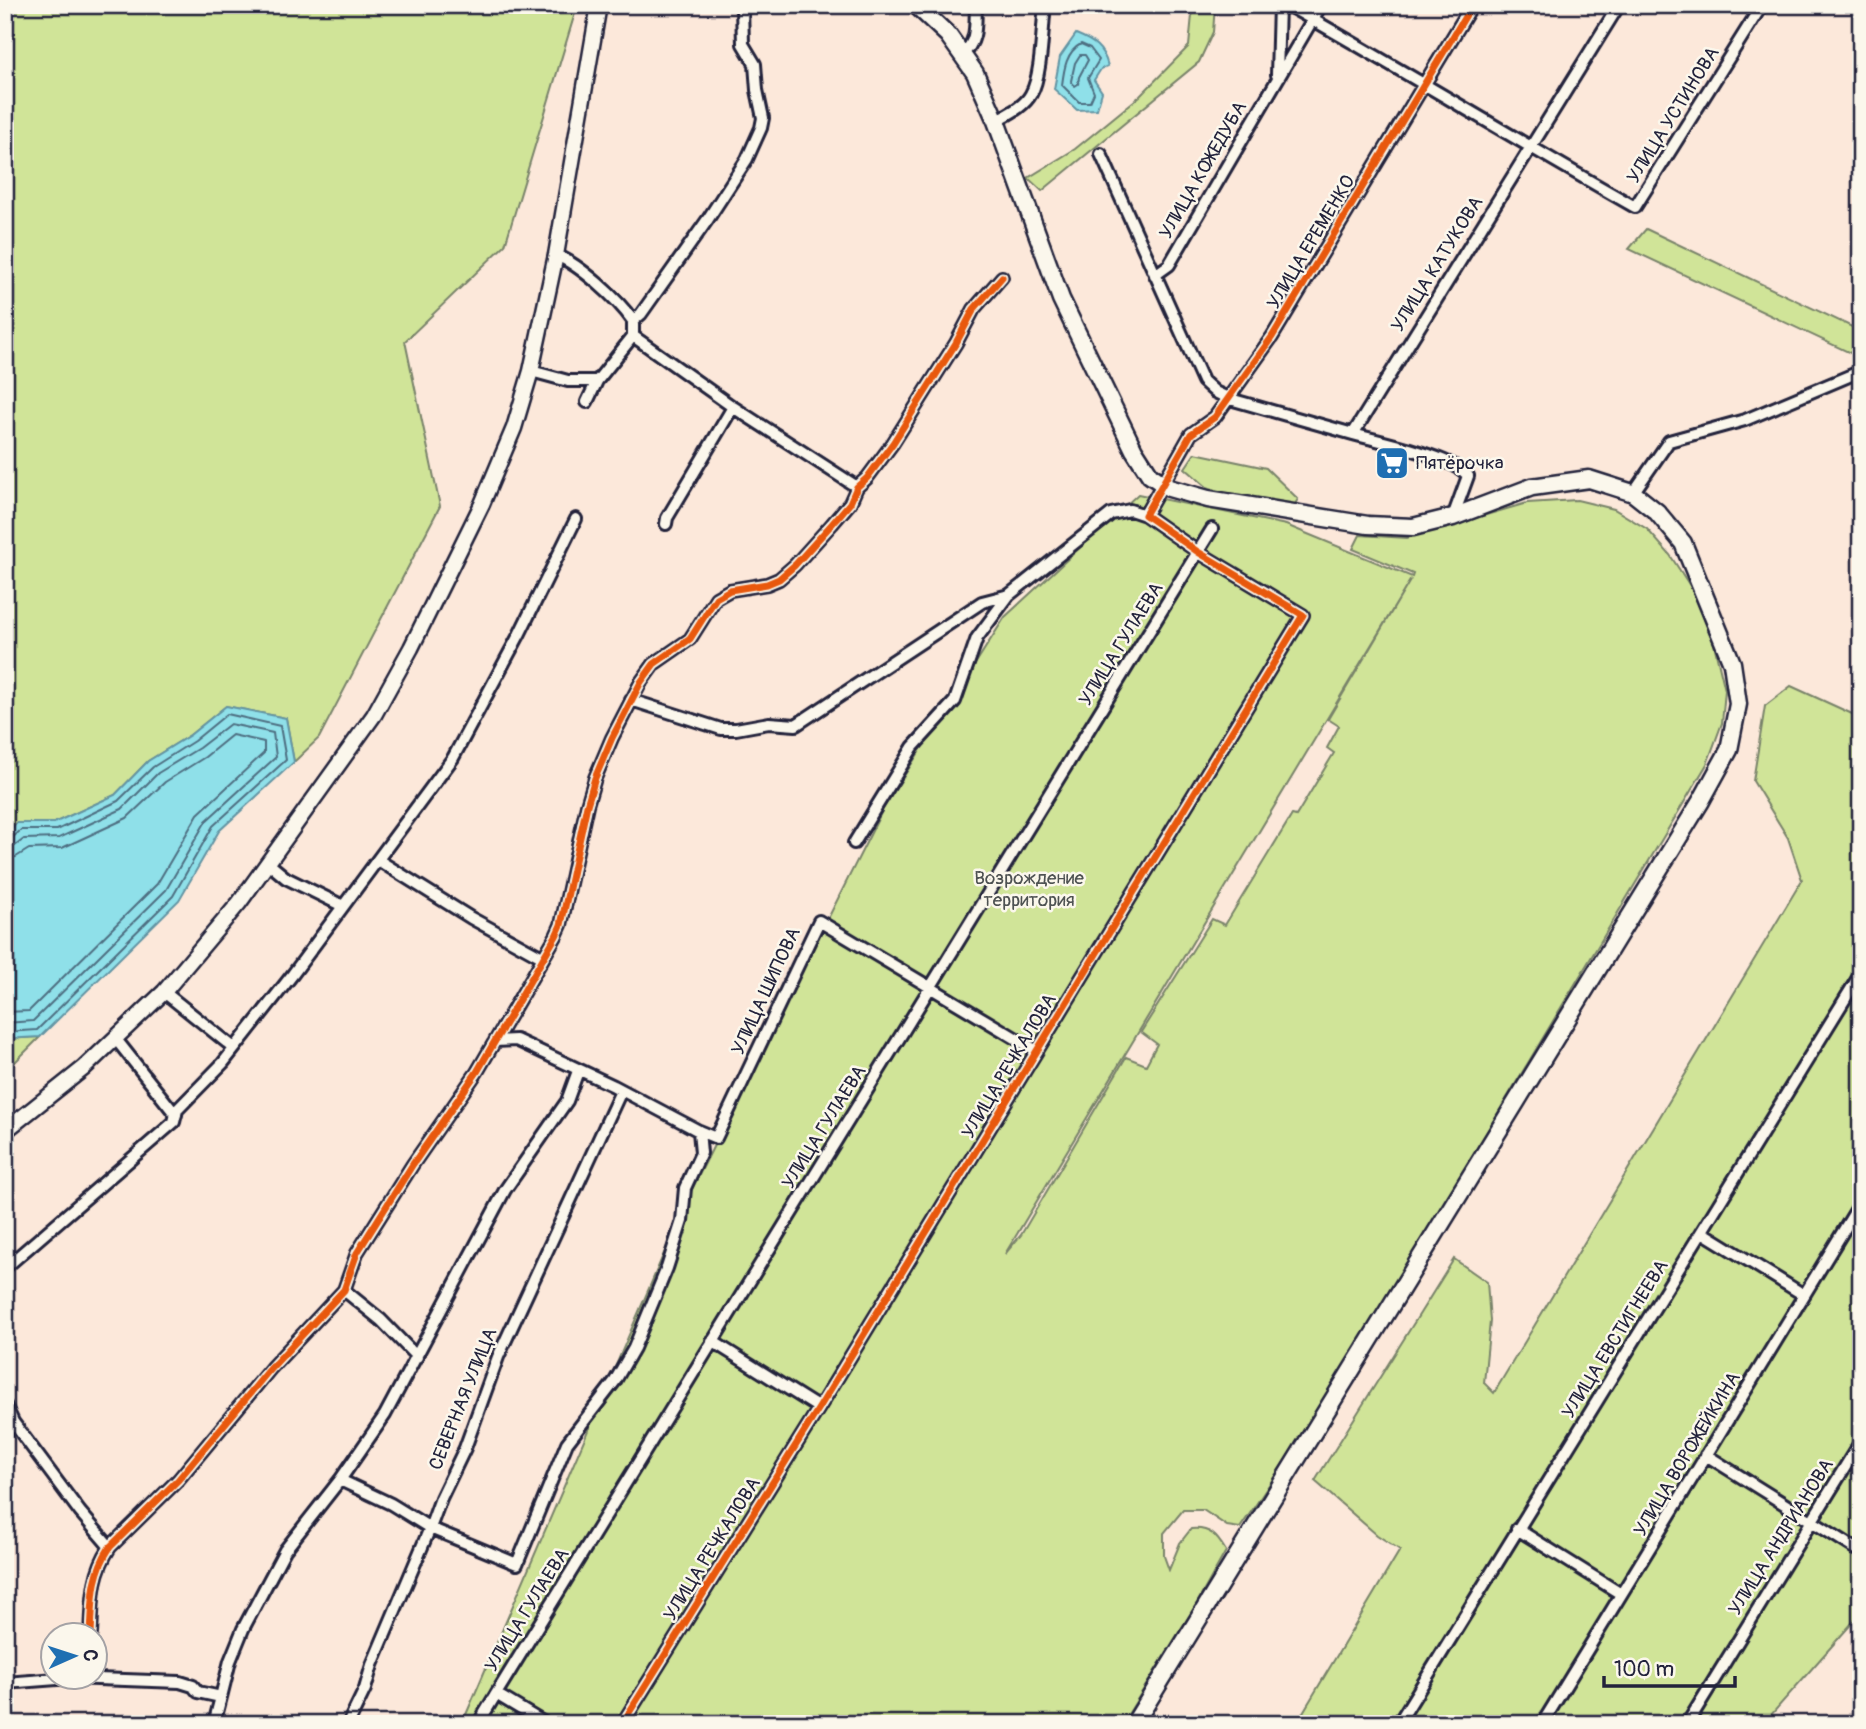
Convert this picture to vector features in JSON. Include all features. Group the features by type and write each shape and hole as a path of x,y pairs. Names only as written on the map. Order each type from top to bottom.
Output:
{"main road":[{"path":"916,5 963,53 984,91 1061,299 1142,465 1150,475 1176,490 1208,499 1338,522 1413,527 1453,517 1532,487 1589,479 1633,493 1657,512 1683,543 1732,663 1738,704 1730,750 1702,801 1134,1724"}],"street":[{"path":"5,1131 84,1068 164,992 239,903 374,715 411,648 482,504 514,428 531,371 556,255 599,5"},
{"path":"633,321 641,314 708,219 747,159 761,128 763,118 755,64 743,44 741,8 738,5"},
{"path":"963,53 970,48 974,37 976,5"},
{"path":"996,121 1016,110 1031,96 1038,75 1045,5"},
{"name":"УЛИЦА КОЖЕДУБА","path":"1277,78 1279,5"},
{"path":"1287,5 1425,83 1530,148"},
{"name":"УЛИЦА КОЖЕДУБА","path":"1155,275 1169,265 1321,5"},
{"name":"УЛИЦА ЕРЕМЕНКО","path":"1163,484 1191,434 1216,417 1285,316 1472,5"},
{"name":"УЛИЦА КАТУКОВА","path":"1353,434 1619,5"},
{"name":"УЛИЦА УСТИНОВА","path":"1530,148 1635,208 1762,5"},
{"name":"УЛИЦА КОЖЕДУБА","path":"1101,154 1203,381 1215,392 1230,399"},
{"path":"556,255 576,267 622,305 633,321 633,336 597,381 587,402"},
{"path":"92,1620 93,1583 102,1559 110,1547 177,1480 286,1351 344,1290 357,1253 477,1072 561,925 594,778 631,700 654,664 690,639 716,598 730,590 767,584 779,579 795,565 850,503 857,487 893,443 956,343 974,309 1002,277"},
{"path":"633,336 733,407 857,487"},
{"path":"531,371 568,381 597,381"},
{"path":"1633,493 1670,441 1745,420 1861,371"},
{"path":"1230,399 1422,453 1463,468 1468,476 1453,517"},
{"path":"666,524 667,518 733,407"},
{"path":"854,843 913,747 955,701 977,638 1009,595 1111,514 1130,510 1144,515 1163,484"},
{"name":"УЛИЦА РЕЧКАЛОВА","path":"622,1724 819,1408 1303,615 1198,552 1144,515"},
{"path":"5,1268 174,1122 177,1110 205,1083 293,974 453,758 519,635 576,519"},
{"name":"УЛИЦА ГУЛАЕВА","path":"546,1724 496,1694 1212,529"},
{"path":"631,700 721,729 769,723 796,725 982,602 1009,595"},
{"path":"378,860 471,918 542,957"},
{"path":"268,863 286,878 343,906"},
{"name":"УЛИЦА ШИПОВА","path":"699,1131 716,1138 819,921 1037,1051"},
{"name":"УЛИЦА ЕВСТИГНЕЕВА","path":"1398,1724 1861,973"},
{"path":"164,992 234,1048"},
{"path":"115,1038 176,1115"},
{"path":"340,1480 391,1504 430,1528 517,1564 567,1443 615,1381 634,1348 667,1268 682,1221 685,1188 701,1153 699,1131 516,1040 495,1041"},
{"path":"214,1724 235,1648 269,1579 297,1533 340,1480 385,1415 505,1190 567,1101 578,1071"},
{"name":"СЕВЕРНАЯ УЛИЦА","path":"348,1724 365,1689 372,1665 441,1497 465,1448 504,1345 621,1091"},
{"name":"УЛИЦА ВОРОЖЕЙКИНА","path":"1542,1724 1861,1202"},
{"path":"1702,1232 1804,1295"},
{"path":"344,1290 381,1320 417,1357"},
{"path":"712,1342 819,1408"},
{"path":"5,1405 9,1425 110,1547"},
{"name":"УЛИЦА АНДРИАНОВА","path":"1687,1724 1861,1441"},
{"path":"1706,1455 1861,1552"},
{"path":"1517,1528 1621,1594"},
{"path":"108,1679 180,1682 193,1686 198,1692 221,1697"},
{"path":"5,1683 38,1680"},
{"path":"478,1724 496,1694"}],"green space":[{"path":"5,5 575,5 575,13 505,245 405,341 440,506 319,738 294,762 286,718 226,706 190,735 148,761 115,795 54,823 17,823 5,835"},
{"path":"1193,5 1215,5 1213,32 1199,62 1042,191 1028,178 1075,149 1140,96 1189,46"},
{"path":"1646,229 1852,327 1861,313 1861,358 1629,249"},
{"path":"1195,453 1266,468 1298,499 1294,506 1234,496 1207,487 1185,468"},
{"name":"Возрождение территория","path":"1138,494 1286,525 1412,577 1413,574 1353,549 1360,535 1407,538 1527,503 1577,500 1614,509 1647,529 1670,555 1692,589 1714,644 1725,690 1722,723 1707,764 1338,1380 1240,1528 1227,1526 1203,1510 1183,1510 1164,1533 1164,1556 1169,1570 1180,1543 1191,1529 1203,1529 1212,1534 1226,1551 1122,1724 462,1724 689,1195 883,809 1005,617","holes":["1411,579 1328,719 1339,726 1327,748 1334,753 1296,816 1292,815 1225,925 1212,919 1141,1032 1157,1044 1146,1065 1126,1057 1021,1235 1005,1254"]},
{"path":"1791,686 1861,718 1861,1613 1763,1724 1296,1724 1400,1550 1377,1535 1315,1481 1454,1259 1487,1282 1490,1321 1484,1383 1494,1393 1802,880 1788,838 1753,781 1765,706"},
{"path":"40,1037 5,1072 5,1039"}],"water":[{"path":"1076,34 1096,46 1108,66 1101,69 1094,80 1102,92 1097,109 1077,110 1054,89 1060,57"},
{"path":"226,706 286,718 294,762 219,831 179,900 40,1037 5,1039 5,835 17,823 54,823 115,795 148,761 190,735"}],"cycle path":[{"path":"622,1724 819,1408 1303,615 1198,552 1145,515 1191,434 1215,417 1272,337 1472,5"},
{"path":"92,1620 96,1579 110,1547 178,1480 271,1368 344,1290 357,1253 413,1164 477,1072 561,925 595,778 641,682 654,664 690,639 716,598 730,590 767,584 779,579 832,524 850,503 857,487 893,443 956,343 974,309 1002,277"}],"place":[{"name":"Пятёрочка","path":"1392,463"}]}
